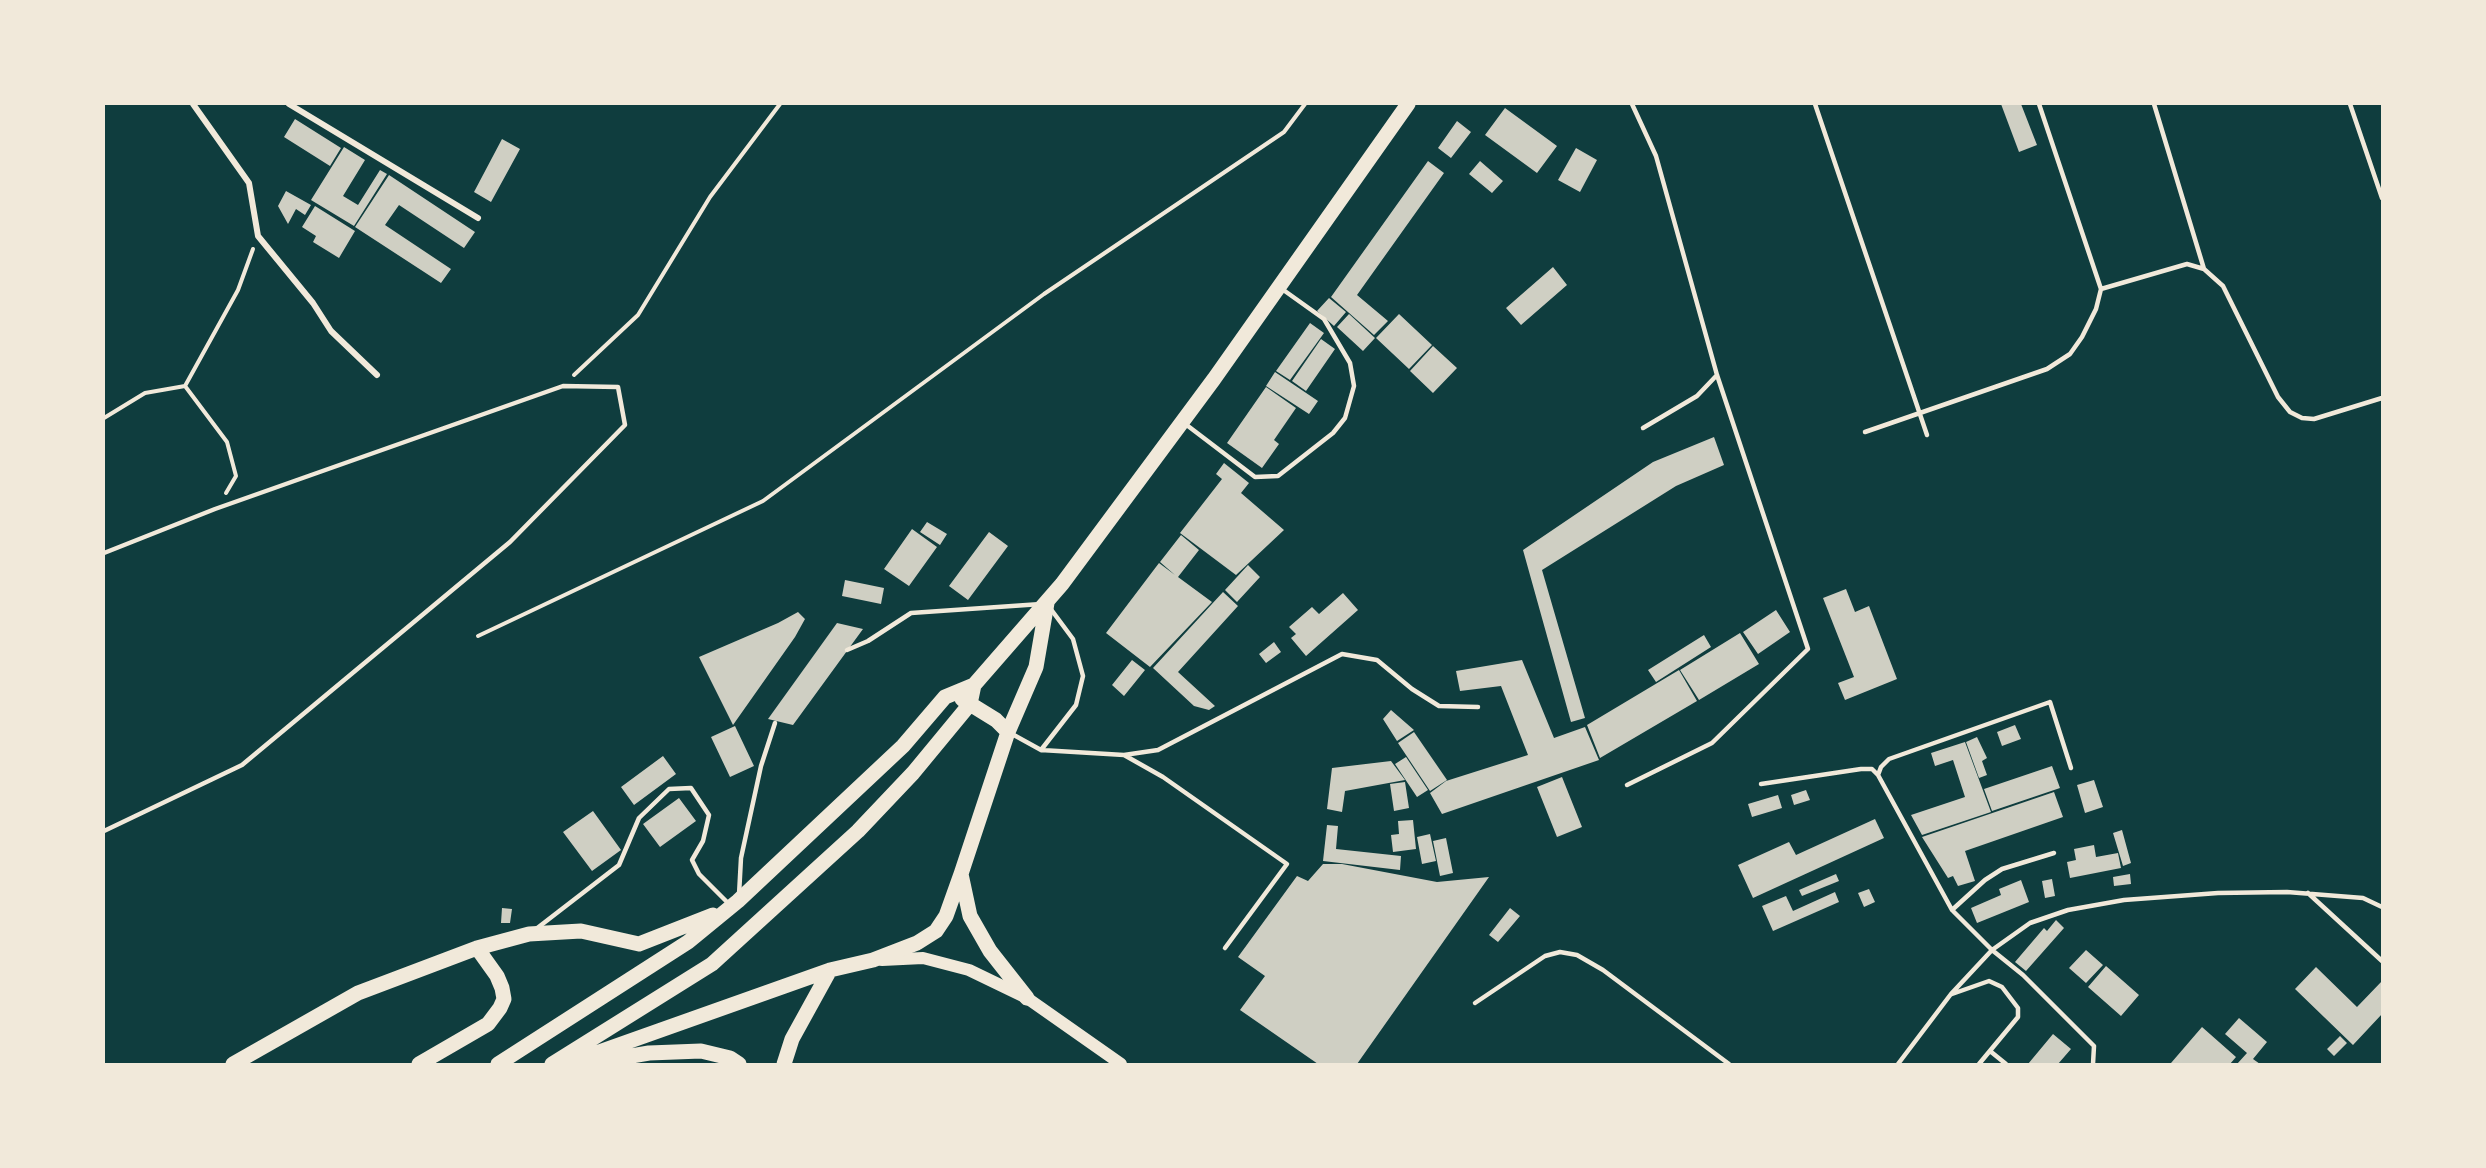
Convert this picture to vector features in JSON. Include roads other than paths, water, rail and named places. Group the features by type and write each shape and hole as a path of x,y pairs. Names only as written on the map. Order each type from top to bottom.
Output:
{"main road":[{"path":"498,1065 688,942 733,905 903,746 945,698 978,681 1047,603 1182,421 1408,104"},
{"path":"562,1065 830,970 873,960 916,943 936,931 946,916 1008,732 1036,667 1047,603"},
{"path":"552,1065 712,964 858,831 940,743 970,704 978,681"},
{"path":"954,694 996,720 1008,732"},
{"path":"961,874 970,916 990,951 1027,998"},
{"path":"233,1065 358,993 477,948 529,934 580,931 639,944 733,905"},
{"path":"419,1065 489,1024 500,1008 504,999 502,988 497,976 477,948"},
{"path":"873,960 923,958 960,967 1027,998 1121,1065"},
{"path":"784,1065 797,1030 830,970"},
{"path":"584,1065 649,1053 701,1051 730,1058 740,1065"}],"street":[{"path":"193,104 249,183 258,236 313,303 331,331 377,375"},
{"path":"289,104 478,218"}],"lane":[{"path":"1627,785 1712,743 1808,649 1718,375 1656,156 1632,104"},
{"path":"1815,104 1927,435"},
{"path":"1865,432 2047,369 2070,354 2091,318 2101,289 2039,104"},
{"path":"2154,104 2204,269"},
{"path":"2350,104 2382,198"},
{"path":"2101,289 2187,264 2204,269 2223,286 2278,397 2290,412 2302,418 2314,419 2382,398"},
{"path":"1182,421 1255,477 1278,476 1334,433 1345,418 1354,386 1346,355 1324,319 1278,286"},
{"path":"1643,428 1697,396 1718,375"},
{"path":"104,553 215,509 563,386 618,387 625,425 510,542 242,765 104,831"},
{"path":"847,650 868,641 911,613 1047,603 1073,639 1083,676 1076,705 1041,750"},
{"path":"1008,732 1041,750 1124,755 1158,750 1342,654 1377,660 1412,689 1439,706 1478,707"},
{"path":"1878,775 1889,759 2050,702 2071,768"},
{"path":"733,905 761,766 775,723"},
{"path":"1124,755 1163,777 1287,864 1225,948"},
{"path":"1761,784 1872,769 1878,775 1952,910 1992,950 2023,975 2094,1046 2093,1065"},
{"path":"529,934 619,865 639,818 669,789 691,788 709,815 703,841 692,860 699,874 733,905"},
{"path":"1952,910 1984,880 2001,869 2054,853"},
{"path":"1898,1065 1952,994 1992,950 2030,923 2068,910 2124,900 2218,893 2308,893 2362,898 2382,907"},
{"path":"2308,893 2382,961"},
{"path":"1475,1003 1545,956 1560,952 1577,955 1602,970 1729,1065"},
{"path":"1952,994 1989,981 2002,987 2014,1001 2018,1017 1979,1065"},
{"path":"1990,1051 2006,1065"}]}
